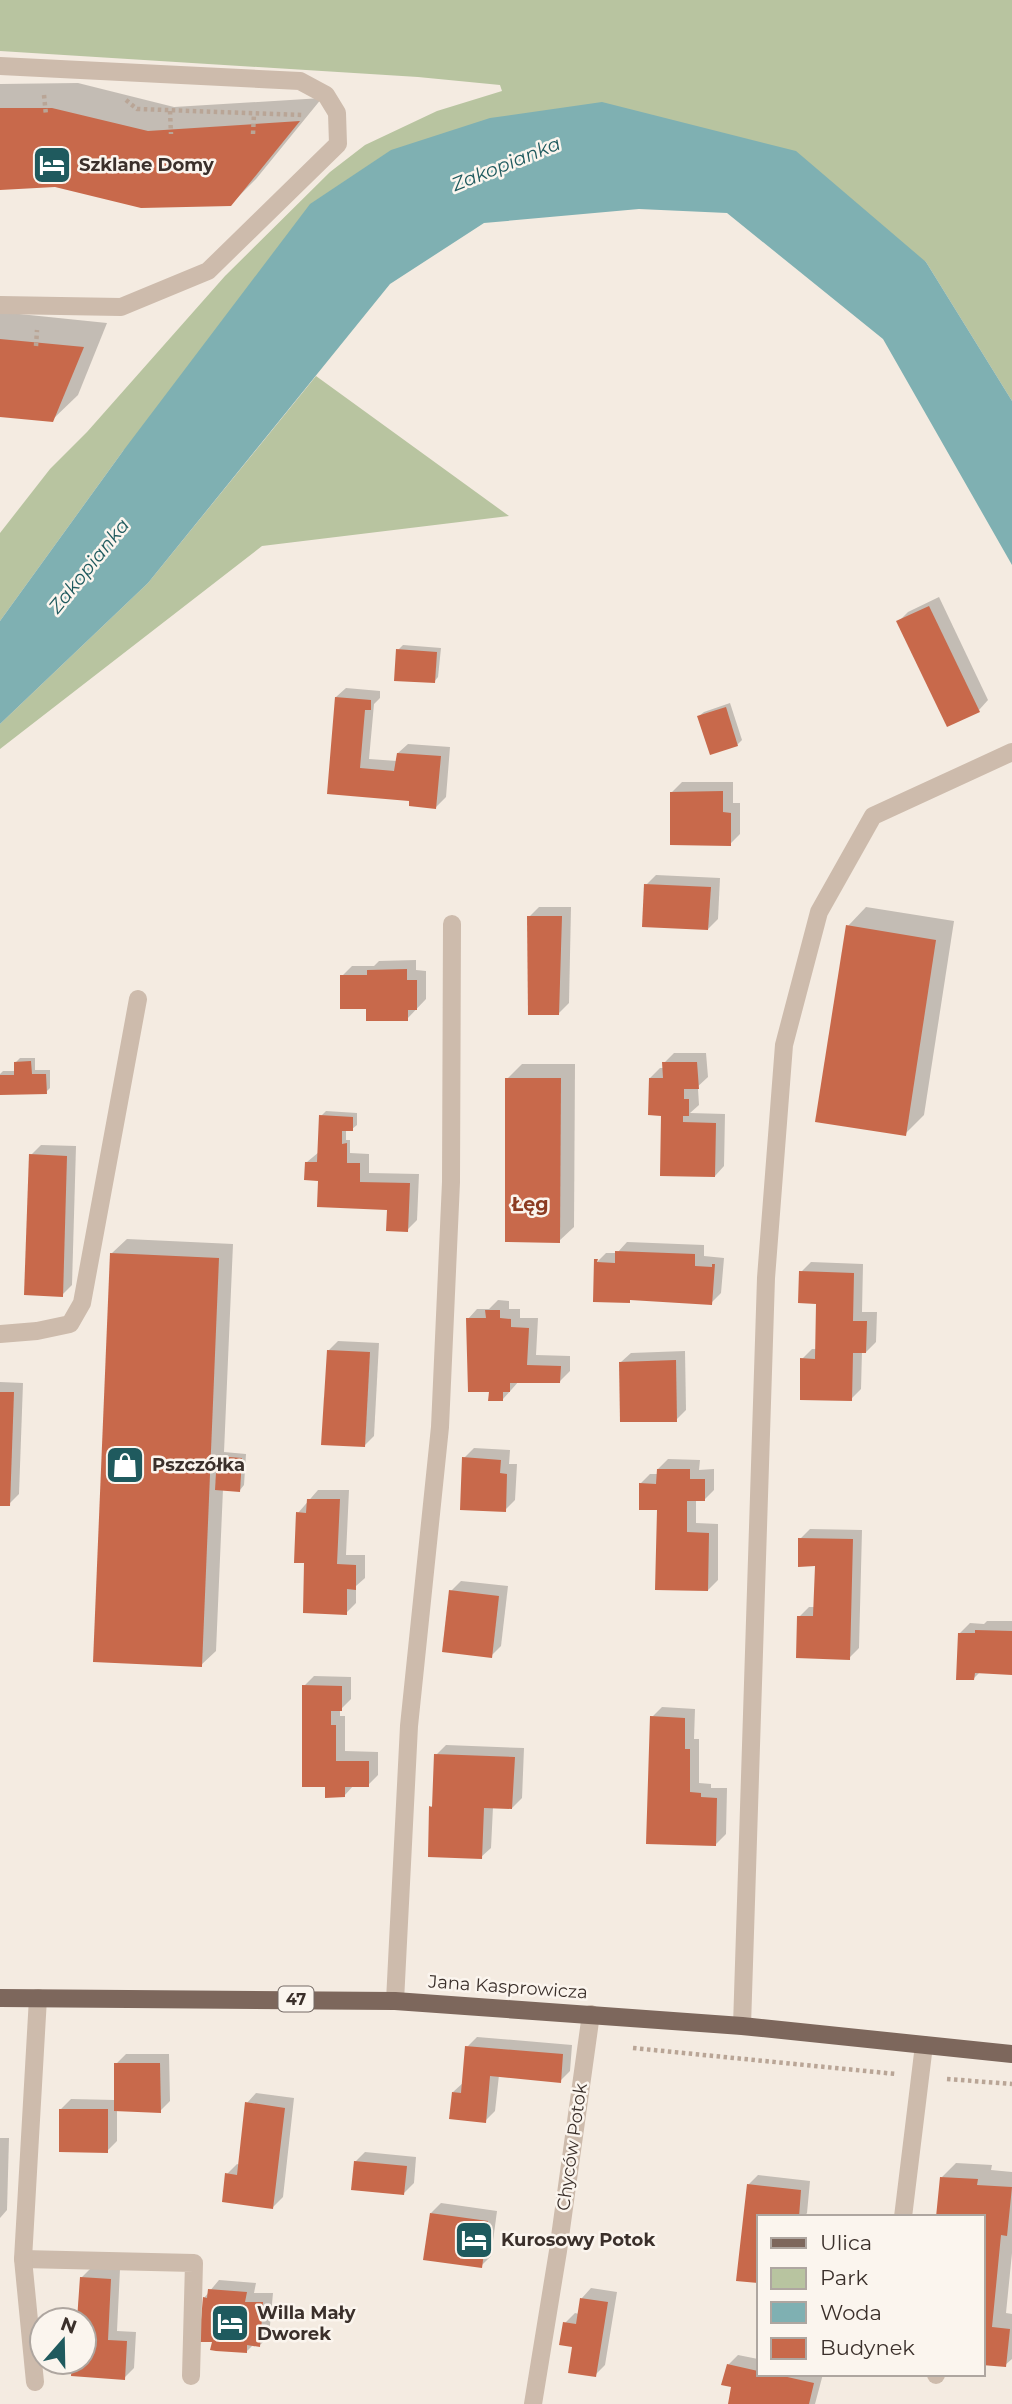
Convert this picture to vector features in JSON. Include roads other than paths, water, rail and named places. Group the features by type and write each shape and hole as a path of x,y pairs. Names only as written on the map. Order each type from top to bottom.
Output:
{"main road":[{"name":"Jana Kasprowicza","path":"0,1998 395,2001 742,2026 1012,2054"}],"street":[{"path":"0,66 300,81 326,94 337,113 338,144 208,271 121,307 0,305"},
{"path":"742,2026 766,1278 784,1045 819,912 873,816 1012,752"},
{"path":"395,2001 409,1726 440,1427 451,1182 452,924"},
{"path":"0,1334 37,1331 70,1324 82,1303 138,999"},
{"path":"35,2382 23,2259 38,1998"},
{"name":"Chyców Potok","path":"533,2404 558,2251 591,2014"},
{"path":"903,2215 924,2045"},
{"path":"23,2259 194,2263 191,2376"}],"water":[{"name":"Zakopianka","path":"602,102 796,151 926,262 1012,401 1012,565 883,339 727,213 639,209 484,223 390,284 148,583 0,724 0,621 123,451 310,204 391,150 490,118"}],"place":[{"name":"Szklane Domy","path":"52,165"},
{"name":"Pszczółka","path":"125,1465"},
{"name":"Kurosowy Potok","path":"474,2240"},
{"name":"Willa Mały Dworek","path":"230,2323"}],"district":[{"name":"Łęg","path":"530,1204"}]}
